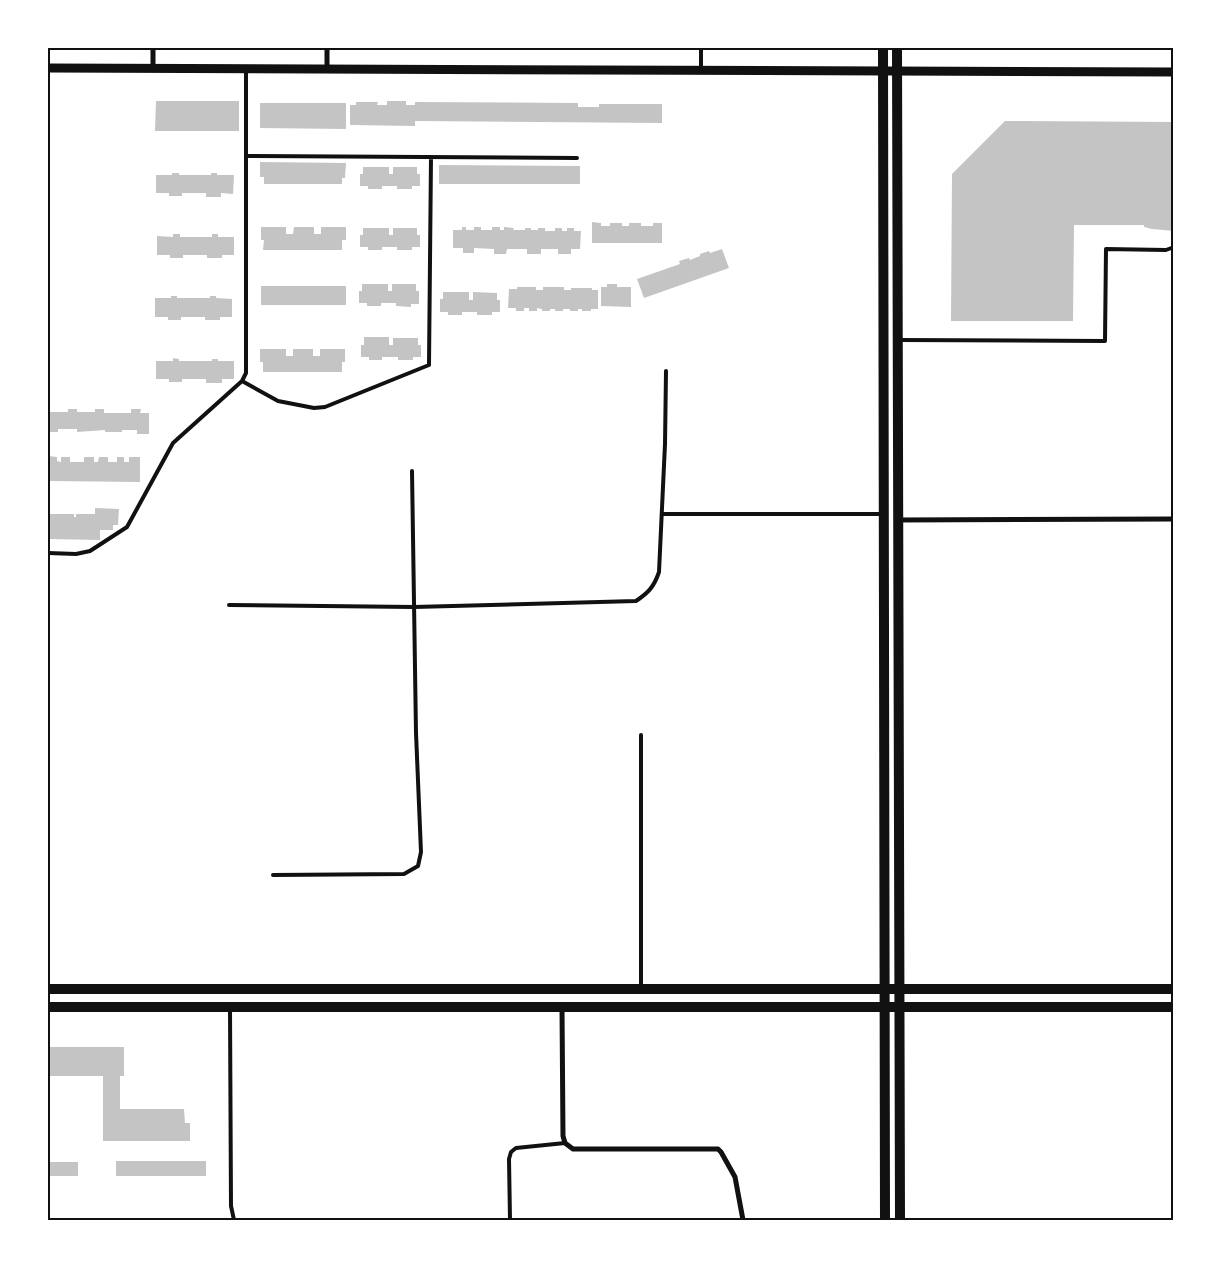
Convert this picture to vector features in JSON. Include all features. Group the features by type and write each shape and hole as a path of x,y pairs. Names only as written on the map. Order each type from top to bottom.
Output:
{"main road":[{"path":"883,48 885,1220"},
{"path":"897,48 900,1220"},
{"path":"48,989 1174,989"},
{"path":"48,1007 1174,1007"}],"street":[{"path":"153,48 153,68"},
{"path":"327,48 327,69"},
{"path":"48,68 1174,72"},
{"path":"898,520 1174,519"},
{"path":"562,1007 563,1136 565,1143 573,1149 718,1149 735,1177 743,1220"}],"lane":[{"path":"701,48 701,70"},
{"path":"48,554 76,554 90,551 127,527 173,443 242,381 246,372 246,69"},
{"path":"246,156 577,158"},
{"path":"242,381 278,401 314,408 325,407 430,365 431,157"},
{"path":"897,340 1106,341 1106,249 1166,250 1174,247"},
{"path":"229,604 414,607 636,601 649,592 659,572 665,444 666,371"},
{"path":"273,875 404,874 418,866 421,852 416,732 412,471"},
{"path":"662,514 883,514"},
{"path":"641,735 641,989"},
{"path":"230,1007 231,1206 234,1220"},
{"path":"510,1220 508,1158 512,1152 516,1148 565,1143"}],"building":[{"path":"156,101 239,101 239,131 155,131"},
{"path":"387,101 406,101 406,105 415,105 415,102 578,103 578,107 599,107 599,104 662,104 662,123 415,121 415,126 350,125 350,105 356,105 356,102 378,102 377,105 387,105"},
{"path":"260,103 346,103 346,129 260,128"},
{"path":"1005,121 1174,122 1174,231 1152,229 1144,227 1144,225 1074,225 1073,321 951,321 952,174"},
{"path":"260,162 346,163 345,178 342,178 342,184 264,184 264,177 260,177"},
{"path":"439,165 580,166 580,184 439,184"},
{"path":"363,167 389,167 389,174 393,174 393,167 417,167 417,174 420,174 420,186 412,186 412,189 382,186 382,189 368,189 368,186 360,186 360,174 363,174"},
{"path":"172,173 179,173 179,175 211,175 211,173 217,173 217,175 234,175 233,194 221,193 221,197 206,197 206,193 182,193 182,196 169,196 169,193 156,193 156,175 172,175"},
{"path":"592,222 601,223 601,226 610,226 610,223 622,223 622,226 629,226 629,223 641,223 641,226 653,226 653,223 662,223 662,243 592,243"},
{"path":"261,227 286,227 286,234 293,234 294,227 314,227 314,234 321,234 321,227 346,227 346,240 342,240 342,250 263,250 264,240 261,240"},
{"path":"462,227 466,227 466,230 474,230 474,227 481,227 481,230 492,230 492,227 500,227 500,230 504,230 504,227 514,228 513,230 531,228 531,230 538,230 538,228 545,228 545,231 555,231 555,228 562,228 562,231 567,231 567,228 574,228 574,231 581,231 580,249 571,249 571,254 558,254 558,249 541,249 541,254 527,254 527,249 507,249 506,254 494,254 494,249 474,248 474,253 463,253 463,248 453,248 453,230 462,230"},
{"path":"363,228 389,228 389,235 393,235 393,228 417,228 417,235 420,235 420,247 412,247 412,250 382,247 382,250 368,250 368,247 360,247 360,235 363,235"},
{"path":"173,234 180,234 180,237 212,237 212,234 218,234 218,237 234,237 234,255 222,255 222,258 207,258 207,255 183,255 183,258 170,258 170,255 157,255 157,236 173,237"},
{"path":"722,249 729,268 644,298 637,279 680,264 679,261 689,258 690,260 700,256 700,254"},
{"path":"362,284 388,284 388,291 392,291 392,284 416,284 416,291 419,291 419,304 411,304 411,307 396,306 396,303 381,303 381,306 367,306 367,303 359,303 359,291 362,291"},
{"path":"607,284 617,284 617,287 631,287 631,307 601,306 601,287 607,287"},
{"path":"261,286 346,286 346,305 261,305"},
{"path":"517,287 536,287 536,290 543,290 543,287 564,287 564,290 592,288 592,290 598,290 598,309 591,309 591,311 563,309 563,311 555,311 555,309 550,309 550,311 542,311 542,309 537,308 537,311 529,311 529,308 524,308 524,311 516,311 516,308 508,308 509,289 517,289"},
{"path":"443,292 469,292 469,300 473,300 473,292 497,293 497,300 500,300 500,312 492,312 492,315 462,312 462,315 448,315 448,312 440,312 440,299 443,299"},
{"path":"171,296 177,296 177,298 210,298 210,296 216,296 216,298 232,299 232,317 220,317 220,320 205,320 205,317 181,317 181,320 168,320 168,317 155,317 155,298 171,298"},
{"path":"364,337 389,337 389,345 393,345 393,338 418,338 418,345 421,345 421,357 413,357 413,360 398,360 398,357 382,357 382,360 369,360 369,357 361,357 361,345 364,345"},
{"path":"260,349 286,349 286,356 293,356 293,349 313,349 313,356 320,356 320,349 345,349 345,362 342,362 342,372 263,372 263,362 260,362"},
{"path":"173,358 179,359 179,361 212,361 212,359 218,359 218,361 234,361 234,379 222,379 222,383 206,383 206,379 182,379 182,382 169,382 169,379 156,379 156,361 173,361"},
{"path":"68,409 77,409 77,412 95,412 95,409 104,409 104,413 131,413 131,409 141,409 140,413 149,413 149,434 137,434 137,430 77,432 77,429 58,429 58,432 48,432 48,412 68,412"},
{"path":"48,456 57,457 57,461 61,462 61,457 70,457 70,462 84,462 84,457 94,457 94,462 98,462 99,457 108,457 108,462 117,462 117,457 124,457 124,462 129,462 129,457 140,457 140,482 48,481"},
{"path":"95,508 119,509 118,525 113,525 113,530 100,530 100,540 48,539 48,514 74,514 74,517 76,517 76,514 95,514"},
{"path":"48,1047 124,1047 124,1076 120,1076 120,1109 184,1109 185,1123 190,1123 190,1141 103,1141 103,1076 48,1076"},
{"path":"116,1161 206,1161 206,1176 116,1176"},
{"path":"48,1162 78,1162 78,1176 48,1176"}]}
